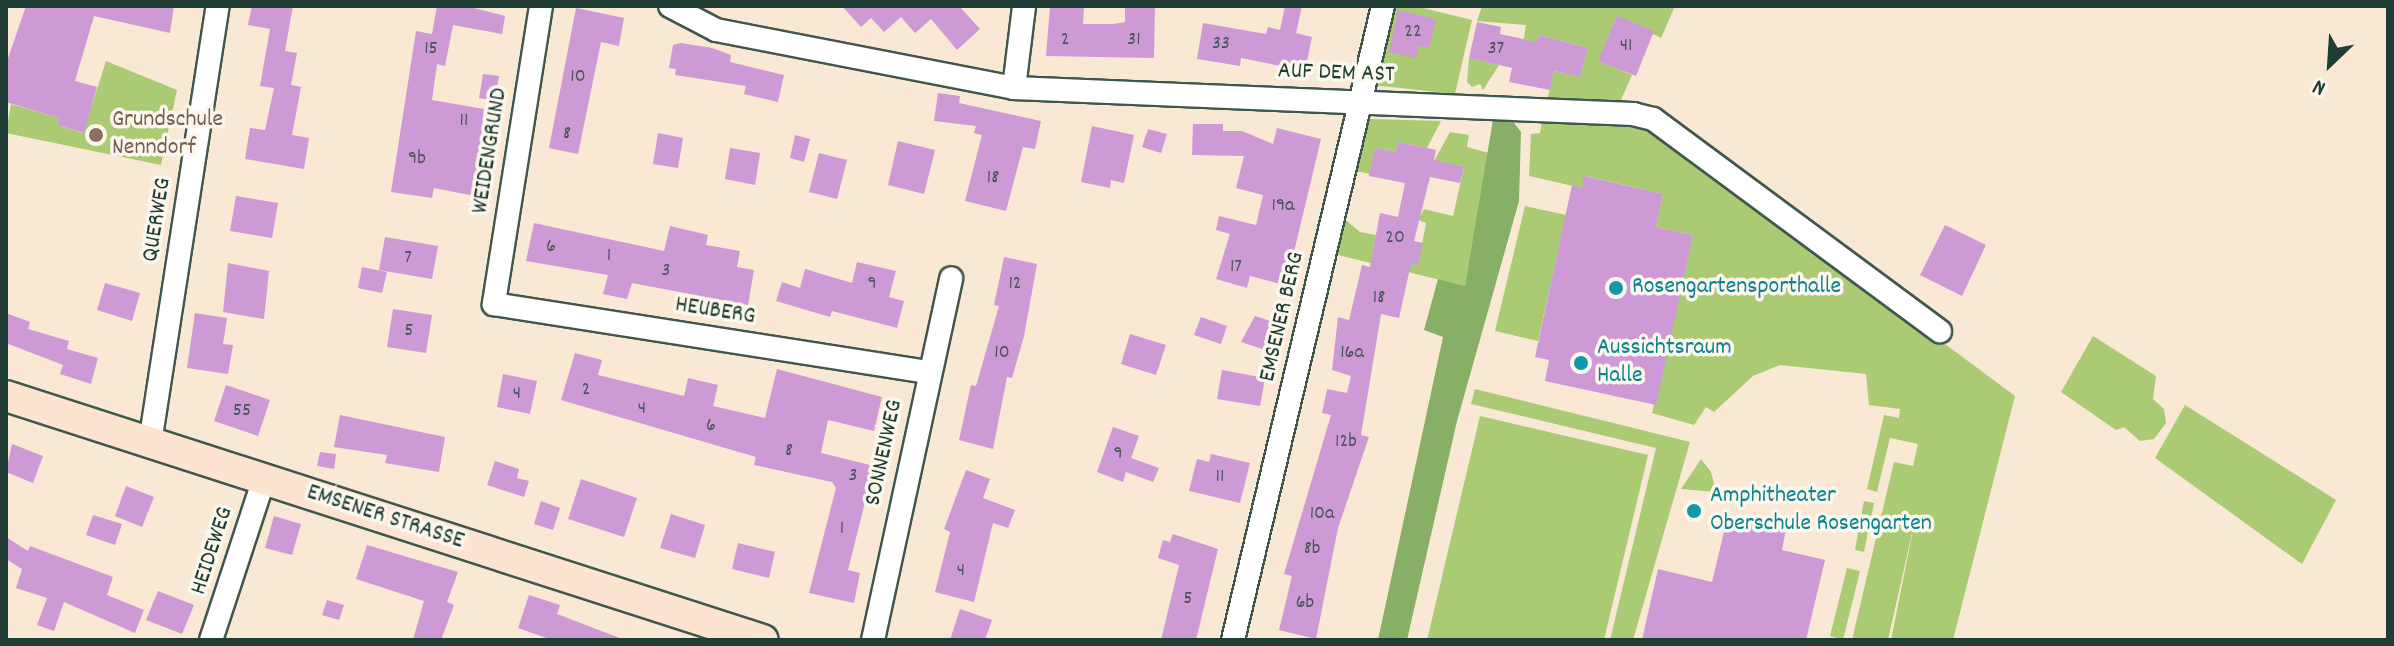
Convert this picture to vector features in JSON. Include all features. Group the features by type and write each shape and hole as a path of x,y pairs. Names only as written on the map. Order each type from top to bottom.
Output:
{"street":[{"name":"QUERWEG","path":"150,443 218,6"},
{"name":"WEIDENGRUND","path":"494,304 541,6"},
{"name":"AUF DEM AST","path":"670,6 716,30 1014,88 1633,114 1653,119 1940,331"},
{"path":"1014,88 1024,6"},
{"name":"EMSENER BERG","path":"1233,640 1383,6"},
{"name":"SONNENWEG","path":"873,640 951,278"},
{"name":"HEUBERG","path":"494,304 929,372"},
{"name":"EMSENER STRASSE","path":"6,396 264,479 706,632 763,640"},
{"name":"HEIDEWEG","path":"211,640 264,479"}],"green space":[{"path":"1388,6 1415,6 1472,20 1455,94 1373,85"},
{"path":"1482,6 1675,6 1661,38 1617,16 1599,61 1632,75 1620,102 1547,101 1554,71 1580,77 1588,48 1539,35 1533,58 1521,56 1526,25 1477,21"},
{"path":"1469,58 1499,65 1483,90 1480,84 1472,87 1467,82"},
{"path":"106,61 177,90 161,165 6,133 11,104 59,118 57,125 83,133"},
{"path":"1370,119 1441,121 1427,148 1398,142 1396,152 1375,148 1370,174 1352,170 1364,123"},
{"path":"1493,120 1512,120 1521,132 1519,201 1457,421 1407,640 1378,640 1443,337 1424,330 1438,279 1465,286"},
{"path":"1626,121 1643,125 1754,202 2015,396 1953,640 1891,640 1915,520 1888,640 1852,640 1894,462 1913,466 1918,444 1890,438 1877,492 1867,489 1884,415 1899,418 1900,409 1869,405 1866,374 1780,365 1753,376 1714,412 1706,407 1694,425 1652,413 1693,235 1656,227 1663,194 1585,176 1582,188 1529,176 1531,134 1540,133 1542,122"},
{"path":"1450,132 1469,135 1467,147 1489,153 1465,286 1334,254 1342,217 1360,232 1376,235 1372,256 1418,265 1426,223 1418,220 1424,209 1453,216 1464,167 1434,161"},
{"path":"1525,206 1566,215 1538,341 1495,331"},
{"path":"2093,336 2156,376 2153,399 2164,409 2166,423 2154,439 2140,441 2124,427 2116,430 2061,392"},
{"path":"1475,389 1690,442 1633,640 1610,640 1656,448 1471,404"},
{"path":"2185,405 2336,500 2302,564 2155,458"},
{"path":"1480,416 1648,455 1604,640 1427,640"},
{"path":"1701,459 1711,472 1716,492 1681,489"},
{"path":"1864,501 1874,503 1864,552 1855,550"},
{"path":"1847,568 1860,571 1843,640 1830,636"}],"building":[{"path":"26,6 174,6 170,33 94,16 75,81 97,87 84,133 57,125 59,118 6,102 6,64"},
{"path":"252,6 293,6 285,51 297,53 291,85 301,87 292,135 309,138 304,169 245,159 250,128 265,130 274,88 260,86 270,29 248,25"},
{"path":"437,6 466,6 505,16 502,34 453,25 445,66 437,64 432,100 484,109 475,196 434,188 432,198 391,192 416,31 432,34"},
{"path":"842,6 959,6 980,29 957,50 931,19 915,33 901,17 884,32 871,18 861,27"},
{"path":"1050,6 1084,6 1083,24 1113,24 1125,22 1125,6 1155,6 1154,58 1046,56"},
{"path":"1285,6 1302,6 1296,33 1312,37 1305,71 1241,58 1240,66 1197,59 1203,23 1266,34 1268,27 1280,30"},
{"path":"576,8 624,18 619,46 601,42 578,154 549,148"},
{"path":"1398,10 1436,19 1429,48 1418,46 1416,58 1389,52"},
{"path":"1617,16 1654,31 1636,76 1598,61"},
{"path":"1477,22 1501,27 1500,34 1537,42 1539,35 1588,48 1580,77 1554,71 1550,90 1509,82 1512,68 1469,58"},
{"path":"681,43 712,48 731,55 730,62 784,75 778,102 744,94 746,86 675,75 676,69 669,68 673,45"},
{"path":"483,74 499,76 495,101 479,98"},
{"path":"938,93 960,96 959,103 1041,121 1035,149 1023,147 1006,211 965,201 982,135 974,133 976,126 934,121"},
{"path":"1193,124 1223,124 1223,131 1242,131 1273,144 1277,128 1321,139 1293,256 1300,258 1292,287 1250,276 1247,288 1216,279 1230,234 1216,230 1219,216 1256,225 1263,195 1236,188 1244,156 1192,155"},
{"path":"1092,126 1134,135 1124,183 1111,180 1110,188 1081,182"},
{"path":"1148,129 1167,134 1161,153 1142,147"},
{"path":"658,133 683,138 678,168 653,164"},
{"path":"795,135 810,139 804,162 790,158"},
{"path":"898,141 935,150 924,194 888,185"},
{"path":"1398,142 1436,150 1434,160 1464,167 1460,183 1430,177 1414,241 1423,243 1418,265 1411,264 1399,318 1381,314 1361,435 1369,437 1338,528 1316,639 1279,630 1292,576 1284,574 1331,415 1322,413 1327,389 1347,393 1351,376 1332,370 1338,317 1349,320 1362,265 1370,267 1380,213 1398,217 1405,183 1369,176 1375,148 1396,152"},
{"path":"730,148 760,153 755,185 725,179"},
{"path":"819,153 847,160 837,199 809,192"},
{"name":"Rosengartensporthalle","path":"1584,176 1663,194 1656,227 1693,235 1656,405 1545,381 1549,360 1535,357 1572,185 1582,188"},
{"path":"236,196 278,203 272,238 230,231"},
{"path":"534,223 664,251 670,226 708,235 706,245 740,251 737,267 754,270 748,305 632,283 627,299 603,294 608,275 526,261"},
{"path":"1945,225 1986,245 1962,296 1920,275"},
{"path":"385,237 438,246 432,279 379,270"},
{"path":"1004,257 1037,264 1024,336 1012,378 1007,377 993,449 959,440 971,385 976,386 999,306 994,305"},
{"path":"857,262 896,271 889,297 904,301 897,328 832,311 830,317 776,301 782,282 800,288 805,269 852,283"},
{"path":"228,263 269,271 264,319 223,312"},
{"path":"362,267 387,272 382,293 358,288"},
{"path":"105,283 140,293 132,321 97,310"},
{"path":"393,309 432,315 426,353 387,347"},
{"path":"6,313 30,322 28,329 69,341 67,349 98,358 91,384 60,374 63,365 6,343"},
{"path":"195,313 227,318 223,344 233,345 228,374 187,368"},
{"path":"1255,316 1280,324 1271,352 1241,342"},
{"path":"1201,317 1227,326 1221,344 1194,335"},
{"path":"1130,334 1166,345 1156,375 1121,364"},
{"path":"575,353 602,360 598,375 684,396 688,378 718,385 713,406 765,418 777,369 882,397 874,431 828,420 821,453 874,466 848,570 860,573 854,603 809,593 836,488 832,482 754,465 756,457 561,400"},
{"path":"1222,370 1265,378 1260,406 1217,399"},
{"path":"503,374 537,381 530,414 497,407"},
{"path":"226,385 270,400 258,436 214,421"},
{"path":"340,415 445,437 439,472 385,463 387,455 334,447"},
{"path":"1113,427 1139,436 1131,458 1159,468 1153,482 1126,472 1123,482 1097,472"},
{"path":"12,444 43,456 33,483 6,472"},
{"path":"320,452 336,454 334,469 317,466"},
{"path":"1211,454 1250,463 1240,503 1189,491 1197,459 1209,462"},
{"path":"495,461 519,469 517,478 529,481 524,497 487,485"},
{"path":"966,470 990,479 983,498 1015,510 1008,528 993,523 974,602 935,592 950,532 944,529"},
{"path":"581,479 637,498 624,537 568,519"},
{"path":"126,486 154,497 142,527 115,516"},
{"path":"541,501 560,508 553,530 534,524"},
{"path":"671,514 705,525 695,558 660,548"},
{"path":"93,515 122,524 115,545 86,535"},
{"path":"1728,515 1786,529 1782,550 1825,560 1806,640 1642,640 1658,569 1712,582"},
{"path":"274,516 301,524 292,555 265,548"},
{"path":"1173,534 1218,549 1196,640 1161,640 1179,565 1158,558 1163,540 1170,542"},
{"path":"6,537 28,551 30,546 113,577 107,595 144,610 135,633 64,602 54,631 37,625 47,598 16,588 22,569 6,559"},
{"path":"738,543 775,552 769,578 732,569"},
{"path":"367,545 458,572 447,602 454,605 441,640 413,640 424,601 356,579"},
{"path":"158,591 194,605 182,634 146,620"},
{"path":"529,595 560,605 557,614 625,640 552,640 518,628"},
{"path":"327,600 344,605 339,620 322,615"},
{"path":"960,609 992,620 985,640 950,640"}],"place":[{"name":"Grundschule Nenndorf","path":"96,135"},
{"name":"Rosengartensporthalle","path":"1616,288"},
{"name":"Aussichtsraum Halle","path":"1581,363"},
{"name":"Amphitheater Oberschule Rosengarten","path":"1694,511"}]}
